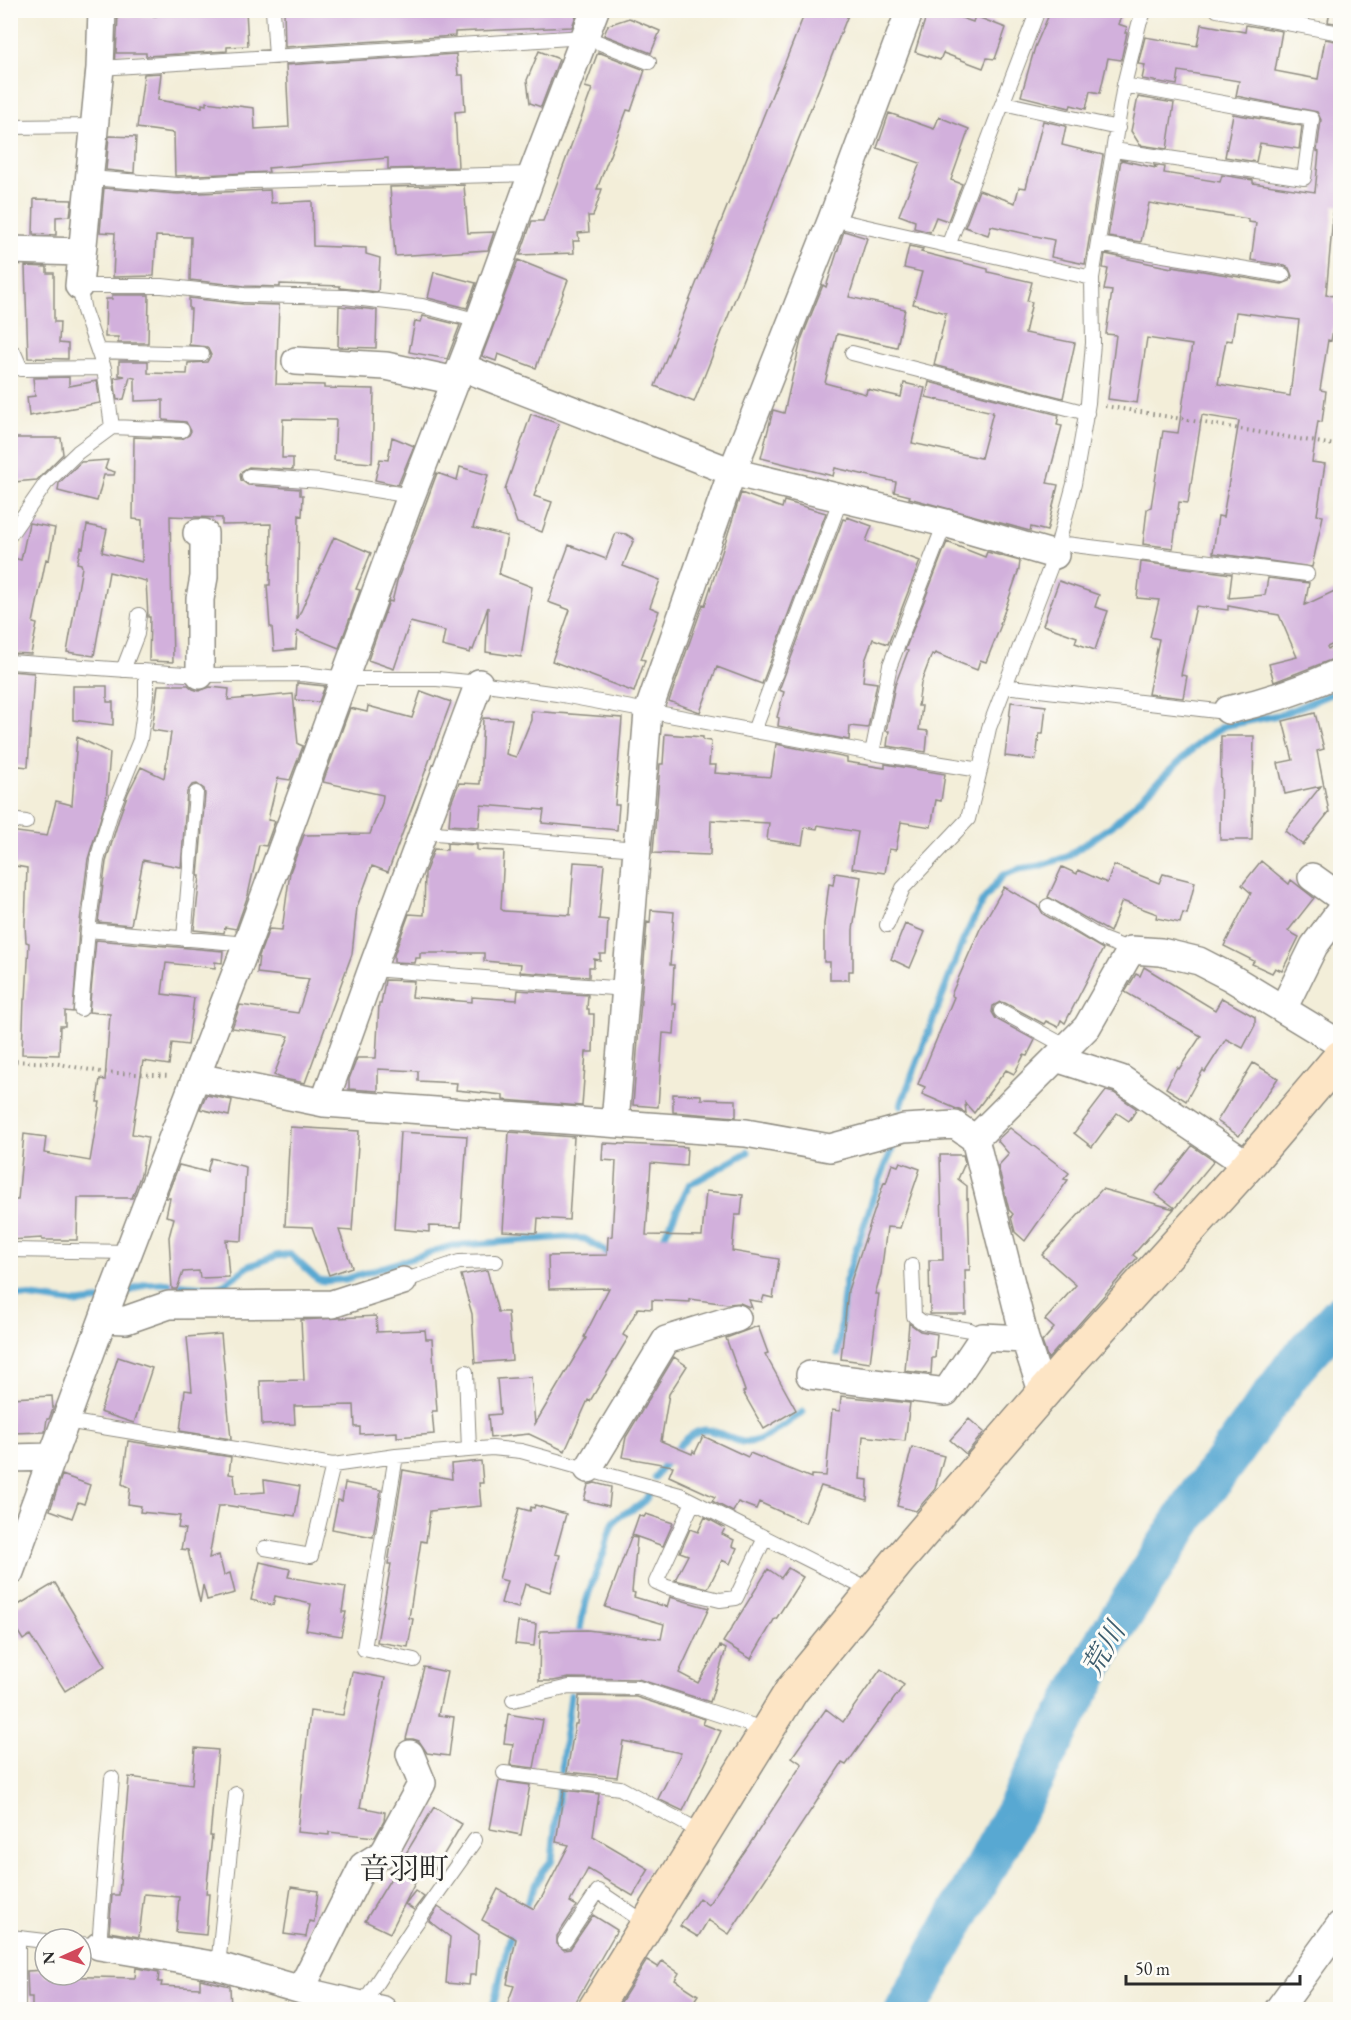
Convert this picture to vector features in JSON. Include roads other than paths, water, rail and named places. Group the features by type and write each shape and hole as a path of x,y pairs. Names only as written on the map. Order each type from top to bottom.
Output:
{"street":[{"path":"79,286 100,68 102,10"},
{"path":"10,1572 247,944 411,496 595,10"},
{"path":"615,1123 648,712 732,472 832,219 910,10"},
{"path":"10,250 81,252"},
{"path":"296,361 386,366 459,374 732,472 1057,549"},
{"path":"197,533 204,533 204,577 200,599 200,675"},
{"path":"1228,710 1263,703 1301,690 1341,672"},
{"path":"324,1103 479,683"},
{"path":"1312,877 1341,897"},
{"path":"1283,1009 1314,946 1341,911"},
{"path":"975,1139 1087,1027 1131,950 1161,952 1199,961 1230,977 1341,1044"},
{"path":"1061,1052 1122,1079 1248,1164"},
{"path":"594,2010 792,1690 1043,1394 1341,1057"},
{"path":"197,1077 324,1103 746,1133 830,1148 904,1128 955,1125 975,1139 1025,1339 1043,1394"},
{"path":"109,1305 126,1320 169,1305 333,1304 403,1281"},
{"path":"588,1469 666,1340 737,1318"},
{"path":"810,1375 946,1392 983,1337 1025,1339"},
{"path":"10,1458 53,1457"},
{"path":"312,1998 363,1866 384,1853 422,1783 411,1754"},
{"path":"1278,2010 1341,1925"},
{"path":"93,1945 218,1966 312,1998 373,2007"}],"lane":[{"path":"273,10 276,57"},
{"path":"948,246 1038,10"},
{"path":"886,925 903,888 968,819 990,728 1057,549 1074,484 1087,408 1092,343 1092,278 1124,85 1139,24 1145,10"},
{"path":"1217,10 1341,33"},
{"path":"100,68 585,37 649,62"},
{"path":"1114,150 1304,178 1312,119 1124,85"},
{"path":"1003,103 1118,128"},
{"path":"10,128 95,126"},
{"path":"90,178 178,185 532,174"},
{"path":"832,219 1092,278"},
{"path":"1098,244 1283,275"},
{"path":"112,427 104,368 84,311 79,286 162,286 244,295 345,297 422,306 479,321"},
{"path":"98,351 202,354"},
{"path":"10,353 14,353 21,369 104,368"},
{"path":"852,353 1087,408"},
{"path":"10,535 45,483 78,452 112,427 182,430"},
{"path":"249,476 321,481 411,496"},
{"path":"754,731 841,498"},
{"path":"872,753 890,665 945,523"},
{"path":"1057,549 1307,574"},
{"path":"123,670 137,634 139,615"},
{"path":"10,662 200,675 303,674 345,679 437,679 479,683 557,694 872,753 980,770"},
{"path":"81,1009 97,860 111,812 140,740 146,696 146,672"},
{"path":"1005,686 1195,709 1228,710"},
{"path":"184,939 196,794"},
{"path":"10,820 26,822"},
{"path":"423,832 638,849"},
{"path":"1048,906 1102,939 1131,950"},
{"path":"88,930 247,944"},
{"path":"372,969 625,989"},
{"path":"1001,1011 1061,1052"},
{"path":"10,1250 130,1252"},
{"path":"403,1281 459,1262 496,1261"},
{"path":"912,1266 914,1316 922,1322 970,1330 983,1337"},
{"path":"466,1372 469,1450"},
{"path":"66,1421 333,1465 396,1456 492,1448 521,1451 680,1495 873,1592"},
{"path":"396,1456 364,1650 414,1660"},
{"path":"265,1548 311,1556 333,1465"},
{"path":"693,1502 656,1582 667,1587 720,1600 736,1598 765,1538"},
{"path":"513,1700 569,1687 638,1688 768,1731"},
{"path":"504,1773 620,1788 703,1833"},
{"path":"92,1927 112,1778"},
{"path":"218,1966 236,1794"},
{"path":"373,2007 414,1926 476,1840"},
{"path":"565,1941 598,1891 647,1924"},
{"path":"18,2010 14,1937 33,1939"}],"waterway":[{"path":"901,1105 963,941 982,902 1003,875 1066,857 1113,825 1202,740 1224,726 1283,714 1340,690"},
{"path":"838,1354 845,1283 874,1195 894,1144"},
{"path":"661,1243 689,1185 748,1152"},
{"path":"120,1295 145,1284 220,1287 249,1266 276,1256 290,1254 318,1280 325,1281 346,1279 451,1246 565,1237 585,1239 615,1257"},
{"path":"10,1294 77,1303 103,1300"},
{"name":"荒川","path":"906,2010 1004,1833 1107,1639 1191,1508 1294,1367 1340,1316"},
{"path":"655,1477 677,1448 698,1432 710,1430 740,1441 756,1441 803,1412"},
{"path":"579,1637 585,1604 612,1526 618,1518 641,1504 649,1494"},
{"path":"561,1771 571,1695"},
{"path":"522,1913 542,1872 552,1860 559,1790"},
{"path":"492,2010 514,1928"}],"district":[{"name":"音羽町","path":"404,1869"}]}
